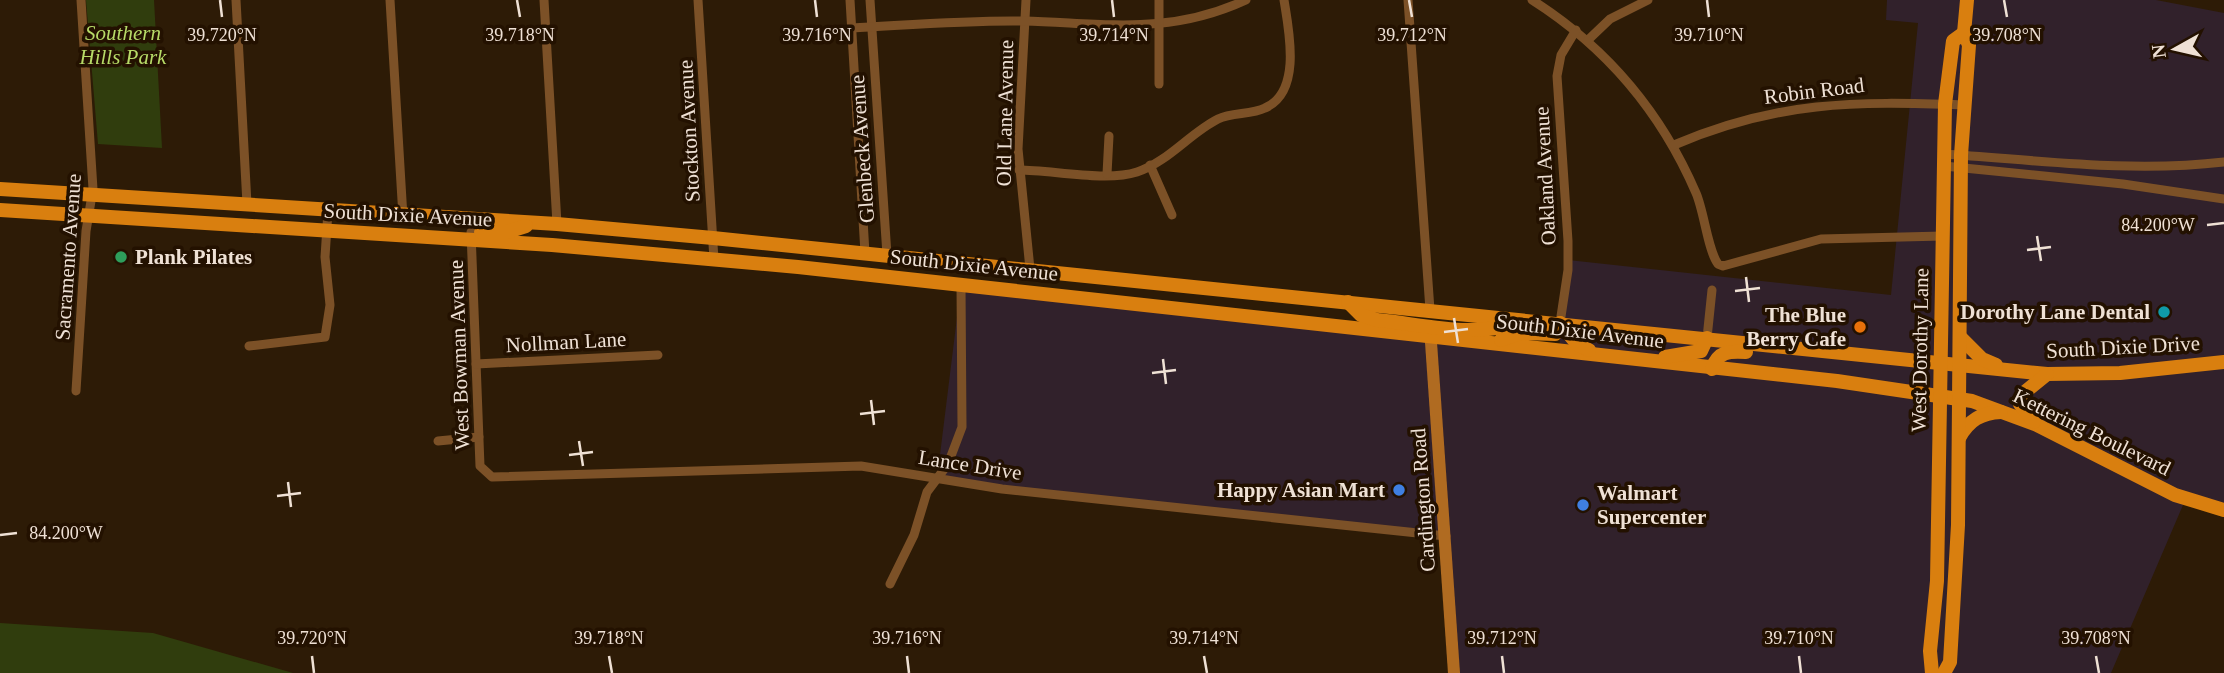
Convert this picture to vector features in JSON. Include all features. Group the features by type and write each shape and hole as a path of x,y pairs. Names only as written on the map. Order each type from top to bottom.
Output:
{"main road":[{"name":"West Dorothy Lane","path":"1944,673 1950,662 1953,622 1961,338 1961,161 1969,45 1964,33 1967,0"},
{"name":"West Dorothy Lane","path":"1932,673 1930,651 1937,581 1945,104 1953,41 1964,33"},
{"name":"South Dixie Avenue","path":"0,189 558,224 1348,302 1497,342 1940,397"},
{"name":"South Dixie Avenue","path":"0,210 328,232 471,236 961,285 1431,324 1521,320 1560,323 1811,352 1941,363"},
{"path":"397,216 420,227 471,236 506,232 534,223"},
{"path":"1497,342 1521,333 1555,334 1560,323 1578,345 1594,353"},
{"path":"1647,360 1701,351 1707,338"},
{"path":"1961,338 1982,359 2007,370"},
{"path":"1712,369 1716,358 1730,351 1811,352"},
{"name":"South Dixie Drive","path":"1941,363 2047,374 2127,372 2224,362"},
{"path":"2037,425 2020,404 2025,392 2047,374"},
{"path":"1898,391 1930,408 1939,430"},
{"name":"Kettering Boulevard","path":"1940,397 1958,399 2037,425 2175,495 2224,510"},
{"path":"1958,439 1966,425 1976,418 2003,412"}],"street":[{"name":"Sacramento Avenue","path":"76,391 88,217 92,196 81,0"},
{"path":"236,0 247,204"},
{"path":"390,0 397,216"},
{"path":"544,0 558,224"},
{"name":"Stockton Avenue","path":"698,0 714,260"},
{"name":"Glenbeck Avenue","path":"850,0 865,253"},
{"name":"Glenbeck Avenue","path":"870,0 887,255"},
{"name":"Old Lane Avenue","path":"1026,0 1018,111 1019,170 1030,269"},
{"path":"1159,0 1159,84"},
{"path":"852,28 1025,21 1099,27 1161,24 1214,12 1246,0"},
{"path":"1019,170 1107,174 1136,172 1219,119 1265,108 1280,99 1286,85 1289,63 1284,0"},
{"name":"Cardington Road","path":"1408,0 1454,673"},
{"path":"1532,0 1588,40 1653,112 1674,145 1699,201 1715,260 1723,266 1821,239 1943,236"},
{"path":"1588,40 1610,19 1648,0"},
{"name":"Oakland Avenue","path":"1560,323 1568,270 1568,241 1557,76 1561,55 1576,30"},
{"name":"Robin Road","path":"1674,145 1738,120 1796,107 1857,102 1964,105"},
{"path":"1107,174 1110,136"},
{"path":"1944,160 2031,160 2124,168 2173,168 2224,162"},
{"path":"2029,174 2031,160"},
{"path":"1961,161 2029,174 2224,199"},
{"path":"1150,165 1172,215"},
{"path":"2123,184 2124,168"},
{"path":"249,346 325,337 330,305 325,257 328,211"},
{"name":"West Bowman Avenue","path":"471,236 480,466 487,475"},
{"path":"890,584 914,535 927,492 954,454 962,427 961,285"},
{"path":"1707,338 1712,290"},
{"name":"Nollman Lane","path":"476,364 658,355"},
{"path":"438,441 479,437"},
{"name":"Lance Drive","path":"487,475 840,466 883,469 1002,489 1446,536"}],"shaded area":[{"path":"1887,0 2156,0 2224,13 2224,506 2186,498 2111,673 1454,673 1446,536 937,479 961,285 1559,349 1568,260 1891,295 1918,23 1886,20"}],"green space":[{"name":"Southern Hills Park","path":"86,0 154,0 162,148 98,144"},
{"path":"0,623 153,633 293,673 0,673"}],"place":[{"name":"Plank Pilates","path":"121,257"},
{"name":"Dorothy Lane Dental","path":"2164,312"},
{"name":"The Blue Berry Cafe","path":"1860,327"},
{"name":"Happy Asian Mart","path":"1399,490"},
{"name":"Walmart Supercenter","path":"1583,505"}]}
